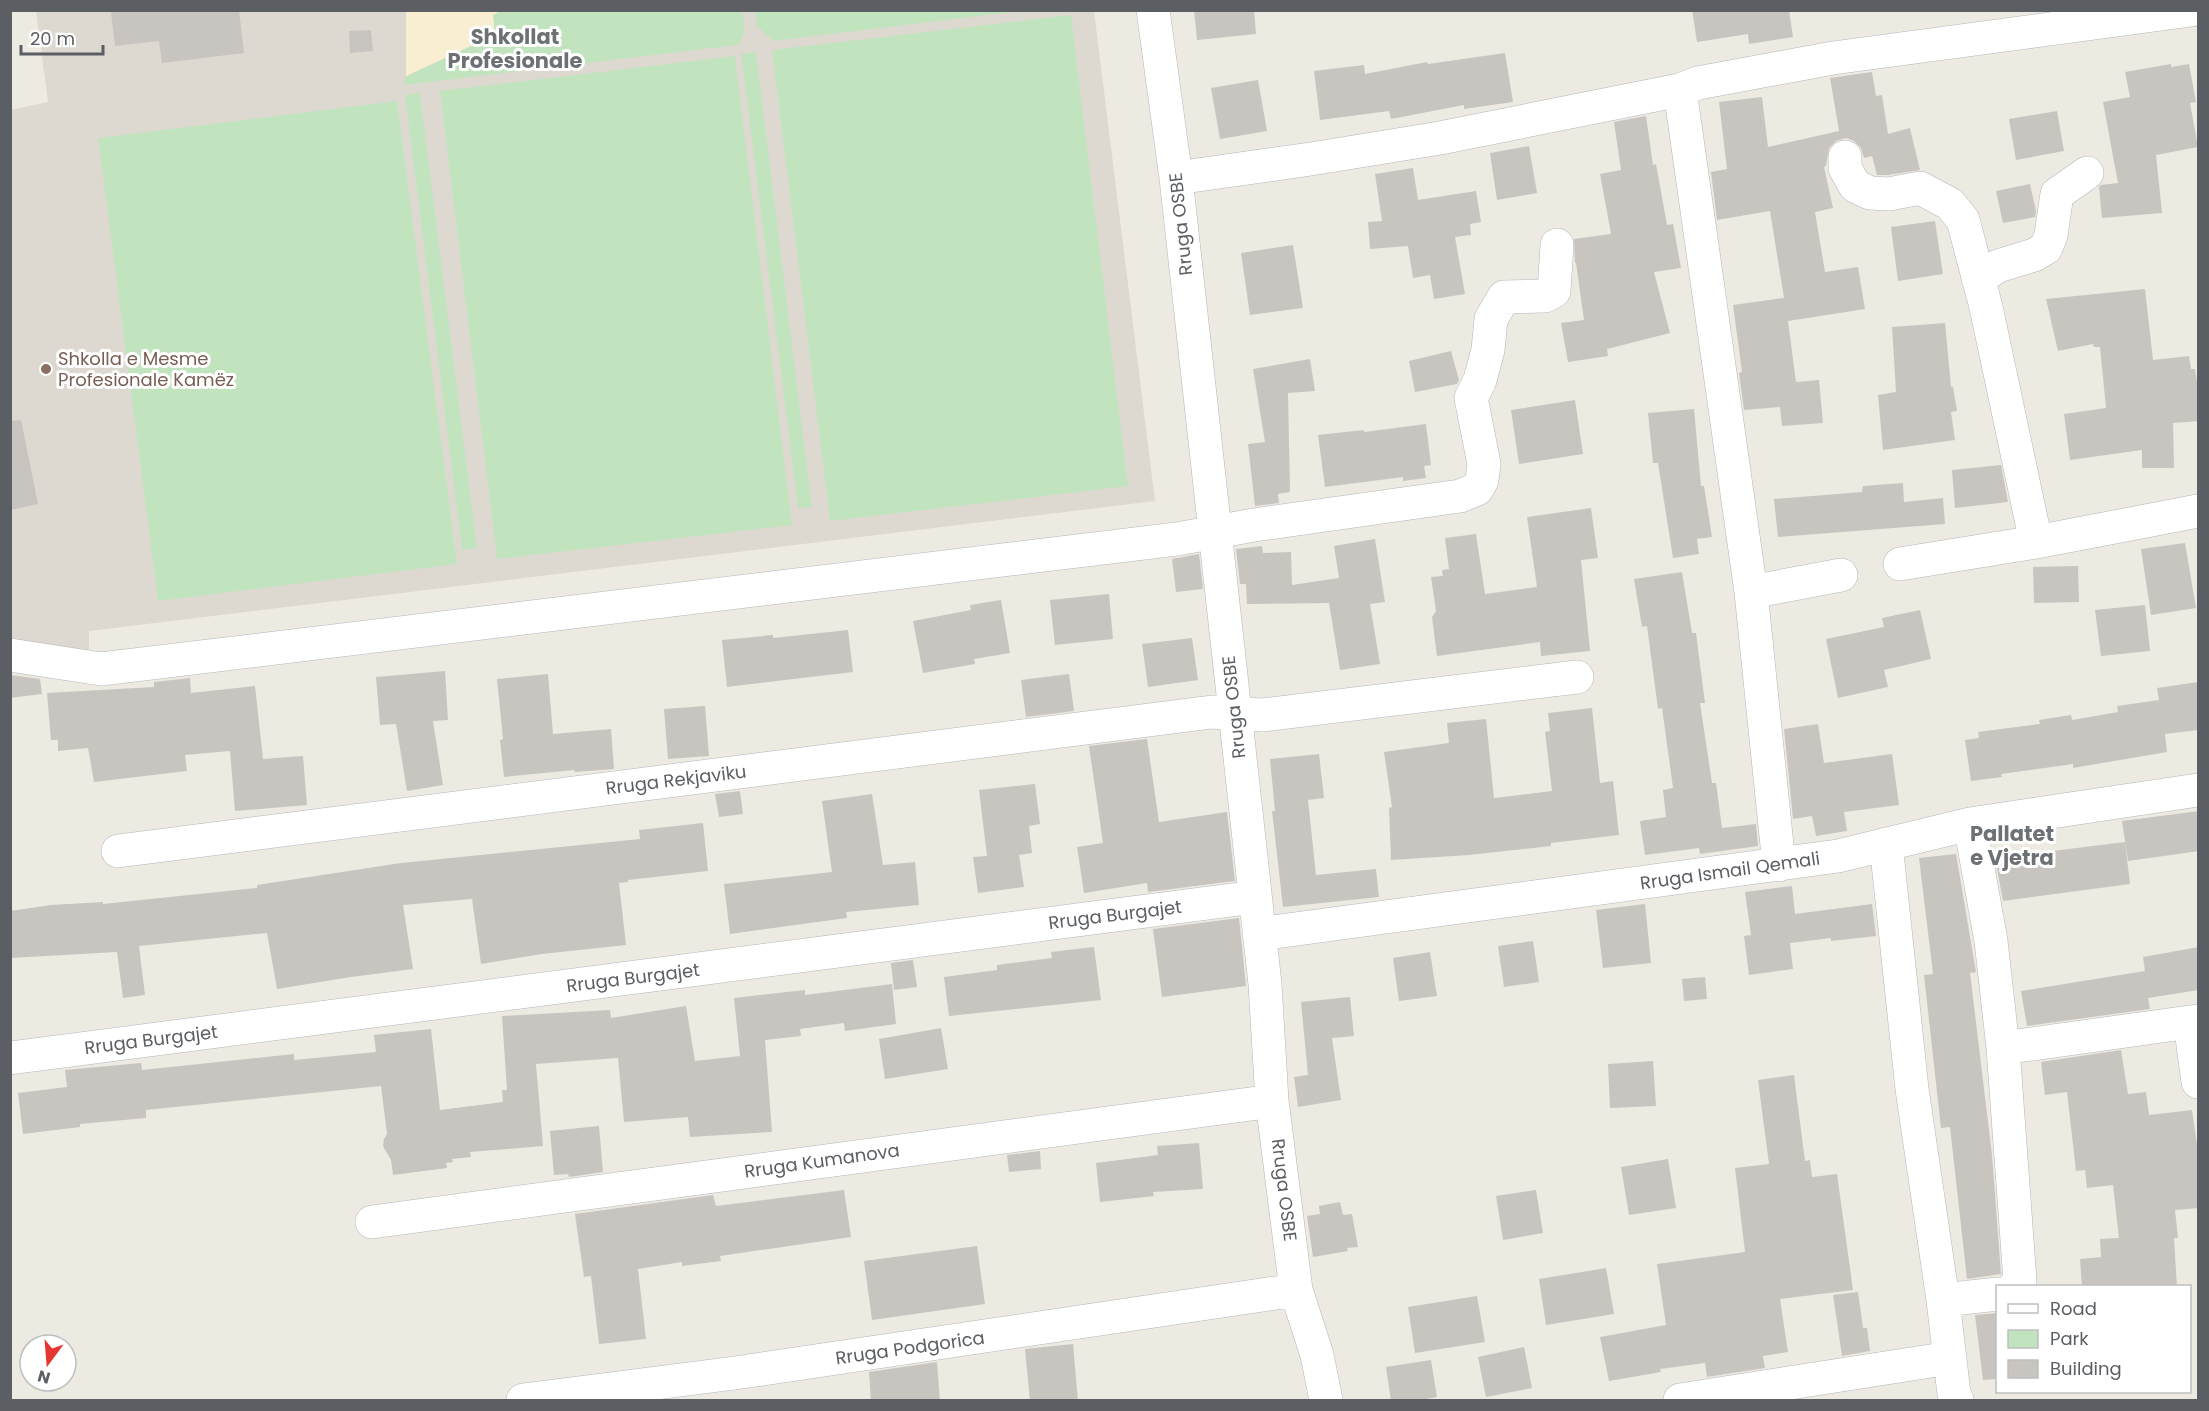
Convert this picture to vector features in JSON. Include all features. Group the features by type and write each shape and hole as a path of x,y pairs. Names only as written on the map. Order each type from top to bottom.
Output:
{"street":[{"name":"Rruga OSBE","path":"1153,10 1176,178 1265,984 1272,1101 1296,1290 1317,1355 1326,1401"},
{"path":"1176,178 1440,138 1680,90 1698,83 1833,58 2191,10"},
{"path":"1680,90 1751,592 1779,865"},
{"path":"1845,157 1845,168 1855,186 1870,193 1889,194 1920,188 1950,204 1963,220 1986,307 2036,542"},
{"path":"1978,279 1998,266 2034,255 2046,248 2051,235 2057,194 2087,173"},
{"path":"10,655 101,669 1177,539 1215,531 1460,496 1477,489 1482,480 1484,464 1471,398 1480,380 1488,350 1491,320 1504,297 1545,296 1554,291 1557,245"},
{"path":"1900,564 2036,542 2199,510"},
{"path":"1751,592 1842,575"},
{"name":"Rruga Rekjaviku","path":"118,851 1212,712 1262,715 1577,677"},
{"name":"Rruga Ismail Qemali","path":"1259,934 1838,856 1970,824 2199,790"},
{"path":"1970,824 1991,941 2003,1048 2020,1281 2017,1285"},
{"path":"1886,844 1912,1089 1943,1300 1954,1394 1957,1401"},
{"name":"Rruga Burgajet","path":"10,1058 1255,897"},
{"path":"2003,1048 2194,1022 2199,1082"},
{"name":"Rruga Kumanova","path":"372,1222 1272,1101"},
{"name":"Rruga Podgorica","path":"523,1401 747,1372 1296,1290"},
{"path":"1943,1300 1996,1294"},
{"path":"1680,1401 1950,1358"}],"shaded area":[{"path":"36,11 1094,11 1155,501 89,631 89,651 11,639 10,110 48,102"}],"green space":[{"path":"755,10 1020,11 773,41 757,26"},
{"path":"501,11 742,11 745,30 738,47 737,45 404,85 406,76 494,35 493,15"},
{"path":"1071,15 1128,486 830,521 772,50"},
{"path":"756,52 812,507 798,508 741,54"},
{"path":"735,56 792,525 497,559 440,91"},
{"path":"420,93 477,548 462,550 405,95"},
{"path":"397,101 457,564 158,601 98,138"}],"sand":[{"path":"406,10 501,11 493,15 495,35 406,76"}],"building":[{"path":"123,10 239,10 244,53 162,63 159,41 115,46 111,12"},
{"path":"1194,10 1254,10 1256,34 1197,40"},
{"path":"1692,10 1789,10 1793,37 1749,44 1748,34 1697,42"},
{"path":"371,30 373,51 350,53 349,31"},
{"path":"1505,53 1513,102 1464,109 1464,105 1391,119 1389,111 1320,120 1314,71 1364,65 1365,74 1427,62 1428,64"},
{"path":"2171,64 2171,67 2189,64 2196,102 2190,103 2198,147 2156,155 2162,213 2102,218 2099,187 2118,183 2103,102 2130,97 2125,72"},
{"path":"1872,72 1876,96 1882,95 1888,134 1910,128 1920,170 1877,175 1872,156 1864,158 1861,148 1854,141 1846,138 1836,141 1829,148 1824,167 1833,208 1815,212 1825,272 1858,267 1865,309 1788,321 1796,382 1819,380 1823,423 1782,426 1780,407 1744,410 1739,373 1742,372 1733,305 1784,298 1770,211 1717,220 1711,172 1727,169 1719,102 1762,97 1768,147 1839,131 1830,78"},
{"path":"1258,80 1267,131 1220,139 1211,88"},
{"path":"2057,111 2064,151 2016,160 2009,119"},
{"path":"1646,116 1653,165 1656,164 1667,225 1673,224 1681,268 1654,272 1670,333 1607,349 1608,356 1568,362 1561,323 1584,320 1575,263 1574,239 1611,234 1600,174 1621,170 1614,122"},
{"path":"1529,146 1537,193 1497,200 1490,153"},
{"path":"1413,168 1418,200 1476,191 1481,222 1470,224 1471,235 1455,237 1465,294 1434,299 1430,275 1413,278 1408,246 1370,249 1368,222 1382,221 1375,174"},
{"path":"2030,184 2036,211 2035,217 2003,223 1996,191"},
{"path":"1935,221 1943,274 1898,281 1891,227"},
{"path":"1293,245 1303,308 1250,315 1241,253"},
{"path":"2145,289 2153,360 2189,356 2191,369 2195,369 2199,396 2199,421 2173,423 2174,468 2142,468 2142,450 2070,460 2064,414 2106,408 2100,347 2094,347 2093,344 2058,351 2046,299"},
{"path":"1945,323 1951,387 1953,387 1957,411 1951,412 1955,440 1883,450 1878,395 1896,392 1892,327"},
{"path":"1451,351 1459,380 1457,384 1415,392 1409,361"},
{"path":"1310,359 1315,391 1288,393 1290,492 1278,494 1279,503 1255,506 1248,444 1265,442 1253,369"},
{"path":"1575,400 1583,454 1519,464 1511,410"},
{"path":"1694,409 1701,486 1704,486 1712,537 1697,539 1699,554 1673,558 1658,463 1653,463 1648,413"},
{"path":"21,420 38,504 10,510 10,421"},
{"path":"1426,424 1431,465 1424,466 1426,478 1403,481 1403,477 1325,487 1318,435"},
{"path":"2001,465 2008,502 1955,508 1952,470"},
{"path":"1903,483 1904,502 1943,498 1945,524 1778,537 1774,499 1862,492 1863,486"},
{"path":"1591,508 1598,558 1581,560 1590,651 1541,656 1540,642 1437,656 1432,617 1436,611 1431,577 1443,576 1442,570 1449,569 1445,538 1476,534 1485,594 1537,587 1527,517"},
{"path":"1375,539 1385,602 1370,604 1380,664 1340,670 1329,603 1247,604 1246,584 1240,584 1236,549 1262,546 1263,553 1291,552 1292,585 1339,578 1334,546"},
{"path":"2185,543 2196,608 2151,615 2141,549"},
{"path":"1199,554 1203,589 1176,592 1172,559"},
{"path":"2078,566 2079,602 2034,603 2033,567"},
{"path":"1682,572 1692,633 1696,633 1705,703 1700,703 1712,783 1716,783 1722,828 1756,824 1758,846 1700,854 1699,848 1645,855 1640,821 1666,817 1663,790 1673,788 1662,708 1658,709 1647,626 1642,627 1634,579"},
{"path":"1109,594 1113,639 1055,645 1050,600"},
{"path":"1001,600 1010,653 974,659 975,664 923,673 913,621 971,610 970,605"},
{"path":"2145,605 2150,651 2101,656 2095,610"},
{"path":"1920,610 1931,659 1884,670 1888,687 1838,698 1826,639 1884,627 1882,618"},
{"path":"848,630 853,672 727,687 722,640 773,635 773,638"},
{"path":"1192,638 1198,680 1148,687 1142,644"},
{"path":"445,671 448,720 433,721 443,785 407,791 396,724 380,725 376,677"},
{"path":"548,674 553,734 611,729 614,769 575,772 574,770 504,777 497,679"},
{"path":"1069,674 1074,711 1026,717 1021,680"},
{"path":"10,675 40,679 42,694 10,698"},
{"path":"190,678 191,693 255,686 263,759 303,756 307,805 235,811 230,751 185,755 187,771 94,782 88,748 58,751 58,740 51,740 47,693 154,687 154,682"},
{"path":"2198,682 2198,730 2165,734 2167,752 2073,768 2073,764 2001,774 2002,777 1971,781 1965,740 1979,738 1978,732 2040,724 2039,720 2071,715 2072,720 2118,712 2117,706 2159,700 2157,688"},
{"path":"705,706 709,756 668,759 664,709"},
{"path":"1592,708 1600,783 1613,781 1619,835 1551,843 1551,846 1469,855 1391,860 1389,808 1392,807 1384,752 1449,743 1447,723 1486,719 1494,798 1552,791 1545,732 1550,731 1548,713"},
{"path":"1818,724 1824,763 1892,754 1899,805 1844,812 1847,831 1816,836 1812,816 1793,819 1784,729"},
{"path":"1147,739 1159,822 1227,812 1235,881 1148,892 1147,883 1084,893 1077,847 1103,843 1089,746"},
{"path":"1319,754 1324,798 1308,800 1316,875 1376,869 1379,897 1283,907 1272,811 1275,811 1270,759"},
{"path":"1035,784 1040,824 1029,826 1032,853 1019,855 1024,887 978,893 973,857 987,856 979,790"},
{"path":"740,791 743,814 719,817 715,794"},
{"path":"872,794 883,865 915,862 919,905 846,912 847,918 730,934 724,884 832,872 822,801"},
{"path":"2199,811 2199,851 2128,861 2122,821"},
{"path":"703,823 708,871 619,883 626,945 542,954 481,964 472,899 403,905 413,969 277,989 267,933 139,946 145,995 123,998 117,952 10,958 10,911 51,905 103,902 103,904 257,888 257,885 401,863 640,839 639,830"},
{"path":"2125,842 2130,884 2003,901 1995,858"},
{"path":"1956,854 1976,972 1970,973 1992,1155 2001,1274 1967,1279 1950,1127 1941,1128 1924,975 1933,974 1919,858"},
{"path":"1792,886 1795,914 1872,904 1876,936 1790,943 1793,969 1749,975 1744,936 1751,935 1745,892"},
{"path":"1645,904 1651,963 1603,968 1596,910"},
{"path":"1239,918 1246,986 1162,997 1153,929"},
{"path":"1533,941 1539,982 1504,987 1498,946"},
{"path":"1094,947 1101,1000 949,1016 944,977 997,970 997,965 1052,958 1051,952"},
{"path":"2199,947 2199,990 2148,998 2150,1009 2027,1026 2021,991 2145,971 2143,957"},
{"path":"1430,952 1437,996 1399,1001 1393,958"},
{"path":"913,960 917,987 894,990 891,963"},
{"path":"1705,977 1707,999 1684,1001 1682,979"},
{"path":"892,984 896,1024 845,1031 844,1023 800,1029 801,1036 765,1040 772,1132 690,1137 688,1117 624,1122 618,1058 536,1064 543,1146 470,1152 471,1157 452,1159 453,1162 446,1163 447,1168 393,1175 391,1160 383,1146 387,1134 381,1086 146,1110 146,1118 80,1124 80,1127 23,1134 18,1093 67,1087 65,1070 141,1063 142,1070 294,1054 294,1060 376,1052 374,1035 431,1029 440,1110 503,1102 502,1090 507,1090 502,1016 610,1010 611,1018 686,1006 695,1061 740,1056 734,998 805,990 805,995"},
{"path":"1350,997 1354,1036 1332,1038 1341,1100 1298,1107 1294,1077 1308,1075 1301,1002"},
{"path":"941,1028 948,1069 885,1079 879,1039"},
{"path":"2121,1050 2128,1094 2146,1092 2149,1115 2192,1110 2199,1159 2199,1208 2175,1210 2178,1238 2174,1238 2177,1285 2082,1285 2080,1259 2101,1257 2100,1239 2119,1238 2113,1185 2087,1188 2085,1170 2076,1171 2067,1092 2045,1095 2041,1062"},
{"path":"1653,1061 1656,1106 1610,1108 1608,1064"},
{"path":"1794,1075 1805,1161 1810,1160 1812,1177 1837,1174 1853,1290 1780,1299 1788,1352 1763,1356 1765,1368 1707,1377 1705,1363 1660,1369 1661,1372 1609,1381 1600,1337 1666,1325 1657,1264 1745,1252 1735,1168 1769,1164 1758,1080"},
{"path":"599,1126 603,1172 569,1177 568,1174 554,1175 550,1131"},
{"path":"1199,1143 1203,1189 1153,1192 1154,1196 1100,1202 1096,1163 1158,1155 1157,1146"},
{"path":"1040,1151 1041,1169 1009,1172 1007,1155"},
{"path":"1668,1159 1676,1208 1629,1215 1621,1167"},
{"path":"844,1190 851,1237 720,1256 721,1261 682,1266 682,1262 638,1269 646,1339 599,1344 591,1276 584,1277 575,1214 713,1195 716,1206"},
{"path":"1536,1190 1543,1233 1503,1240 1496,1196"},
{"path":"1340,1202 1343,1215 1352,1214 1358,1247 1313,1257 1307,1216 1320,1214 1319,1206"},
{"path":"977,1246 985,1304 872,1320 864,1261"},
{"path":"1606,1268 1614,1314 1546,1325 1539,1279"},
{"path":"1858,1292 1863,1328 1867,1328 1870,1351 1842,1356 1833,1295"},
{"path":"1477,1296 1485,1342 1415,1353 1408,1307"},
{"path":"1996,1313 1996,1379 1983,1380 1975,1315"},
{"path":"1073,1344 1078,1401 1030,1401 1025,1349"},
{"path":"1524,1347 1532,1388 1486,1397 1478,1357"},
{"path":"1431,1360 1437,1397 1416,1401 1391,1401 1386,1367"},
{"path":"937,1362 940,1401 871,1401 869,1372"}],"place":[{"name":"Shkolla e Mesme Profesionale Kamëz","path":"46,369"}],"district":[{"name":"Shkollat Profesionale","path":"515,49"},
{"name":"Pallatet e Vjetra","path":"2012,846"}]}
